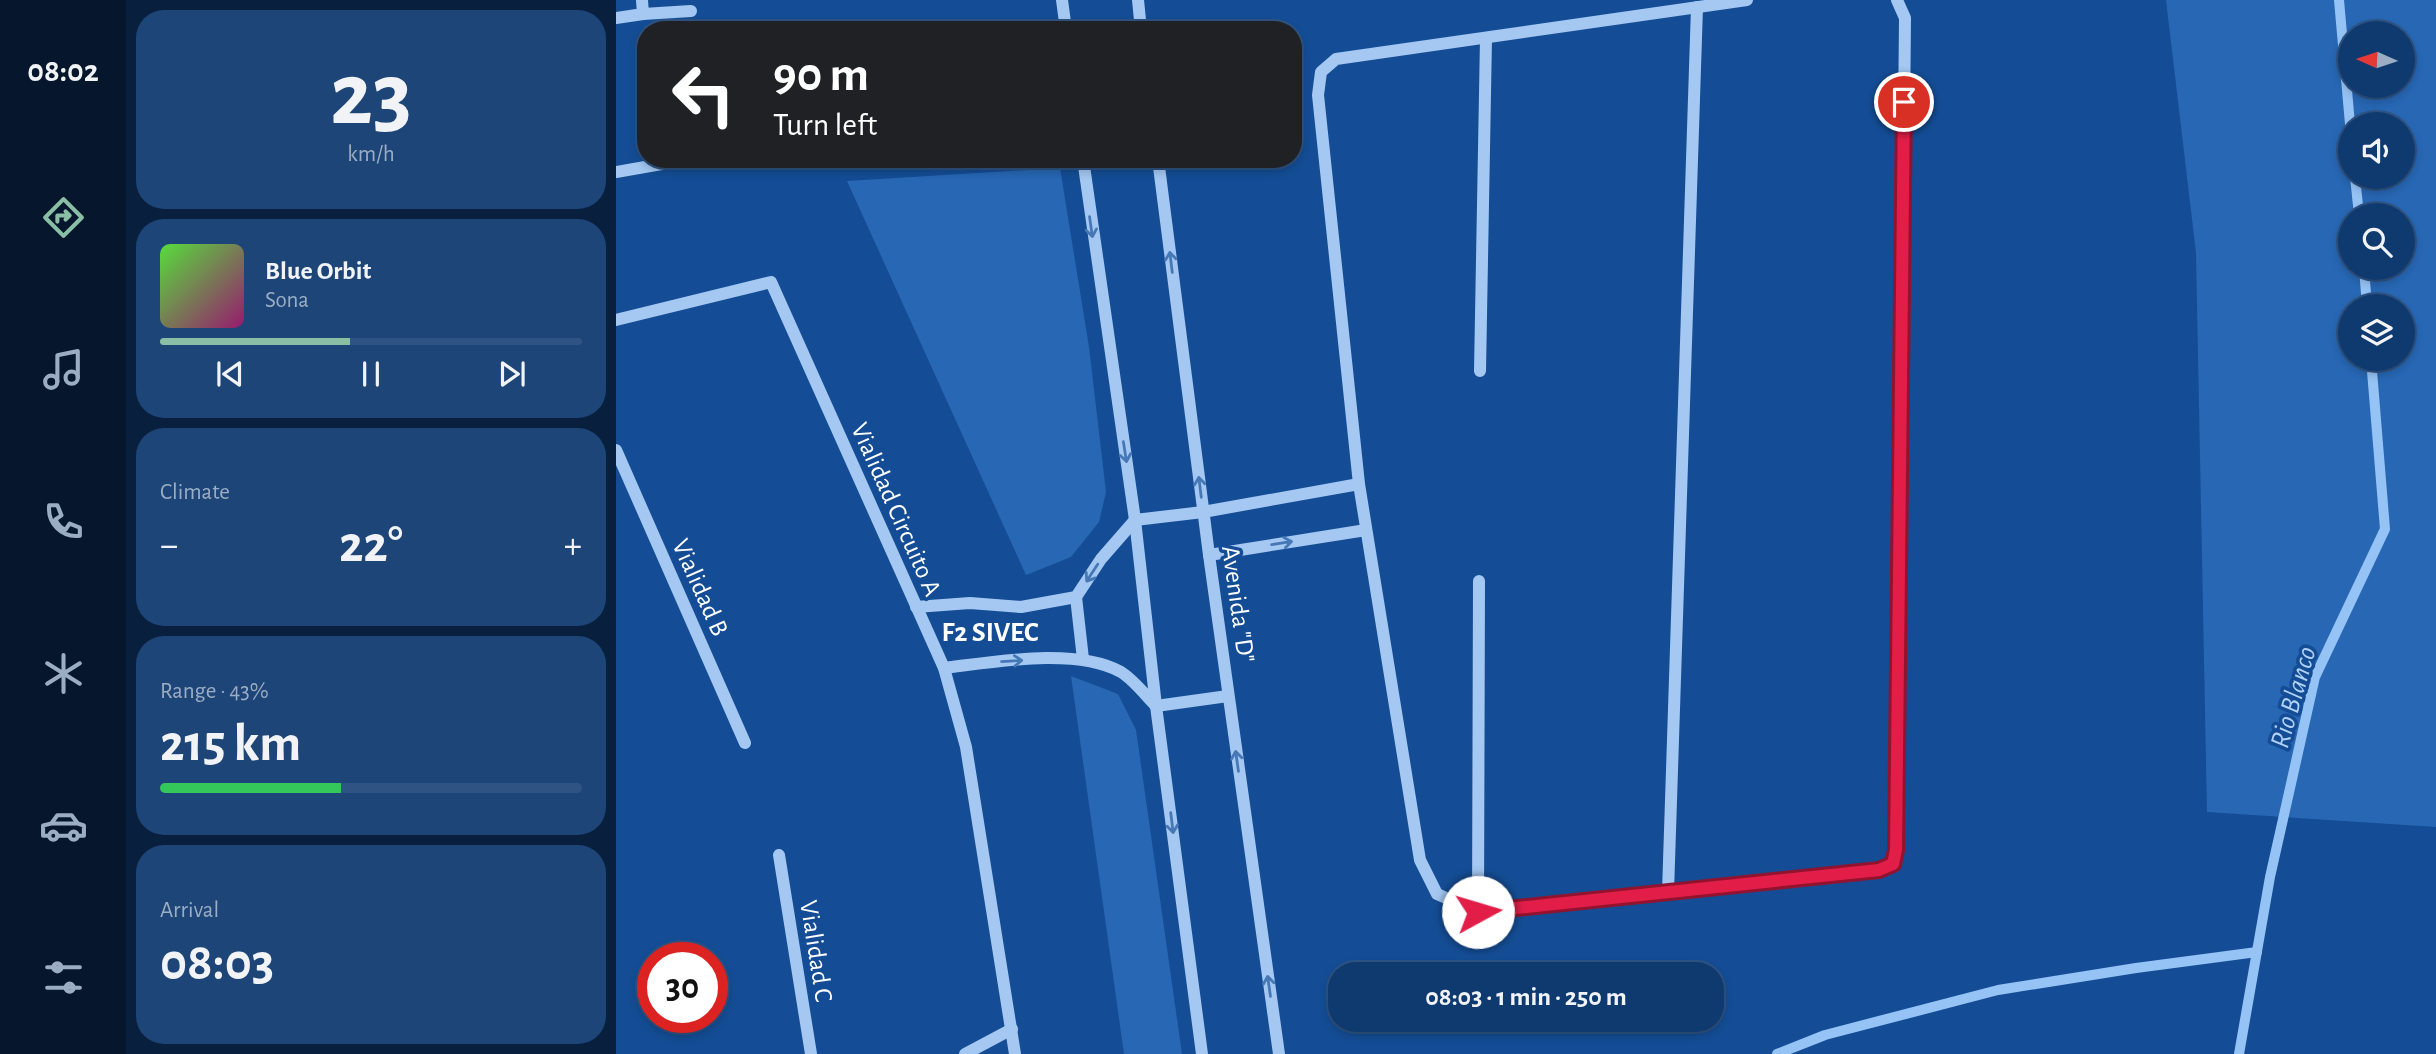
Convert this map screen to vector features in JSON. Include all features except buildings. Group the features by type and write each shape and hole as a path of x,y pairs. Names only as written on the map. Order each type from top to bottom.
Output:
{"street":[{"path":"642,0 643,14"},
{"path":"1062,0 1065,21"},
{"path":"1138,0 1141,21"},
{"path":"1747,0 1336,60 1321,72 1318,95 1359,484 1420,860 1437,894 1478,912 1879,870 1893,864 1896,850 1905,32 1905,18 1897,0"},
{"path":"1668,892 1697,7"},
{"path":"616,18 691,10"},
{"path":"1480,371 1486,38"},
{"path":"616,172 639,168"},
{"path":"1084,168 1135,520 1156,706 1202,1054"},
{"name":"Avenida \"D\"","path":"1159,168 1203,512 1279,1054"},
{"name":"Vialidad Circuito A","path":"616,320 771,282 944,667 966,747 1015,1054"},
{"name":"Vialidad B","path":"616,450 745,743"},
{"path":"1083,659 1076,597 1101,559 1135,520 1203,512 1359,484"},
{"path":"1209,555 1366,530"},
{"path":"1478,912 1479,581"},
{"path":"916,607 970,603 1021,607 1076,597"},
{"path":"944,667 992,662 1083,659 1122,673 1156,706"},
{"path":"1156,706 1228,695"},
{"name":"Vialidad C","path":"779,855 811,1054"},
{"path":"964,1054 1012,1029"}],"shaded area":[{"path":"2166,0 2436,0 2436,827 2207,812 2196,253"},
{"path":"1060,168 1089,347 1106,492 1099,522 1071,557 1026,575 847,181"},
{"path":"1071,676 1118,694 1136,730 1182,1054 1124,1054"}],"waterway":[{"name":"Rio Blanco","path":"2339,0 2349,112"},
{"name":"Rio Blanco","path":"2356,189 2358,203"},
{"name":"Rio Blanco","path":"2365,280 2366,294"},
{"name":"Rio Blanco","path":"2239,1054 2270,877 2315,677 2385,529 2372,371"},
{"path":"1777,1054 1825,1035 1998,990 2257,952"}],"district":[{"name":"F2 SIVEC","path":"990,631"}],"route":[{"path":"1478,912 1879,870 1893,864 1896,850 1904,102"}]}
